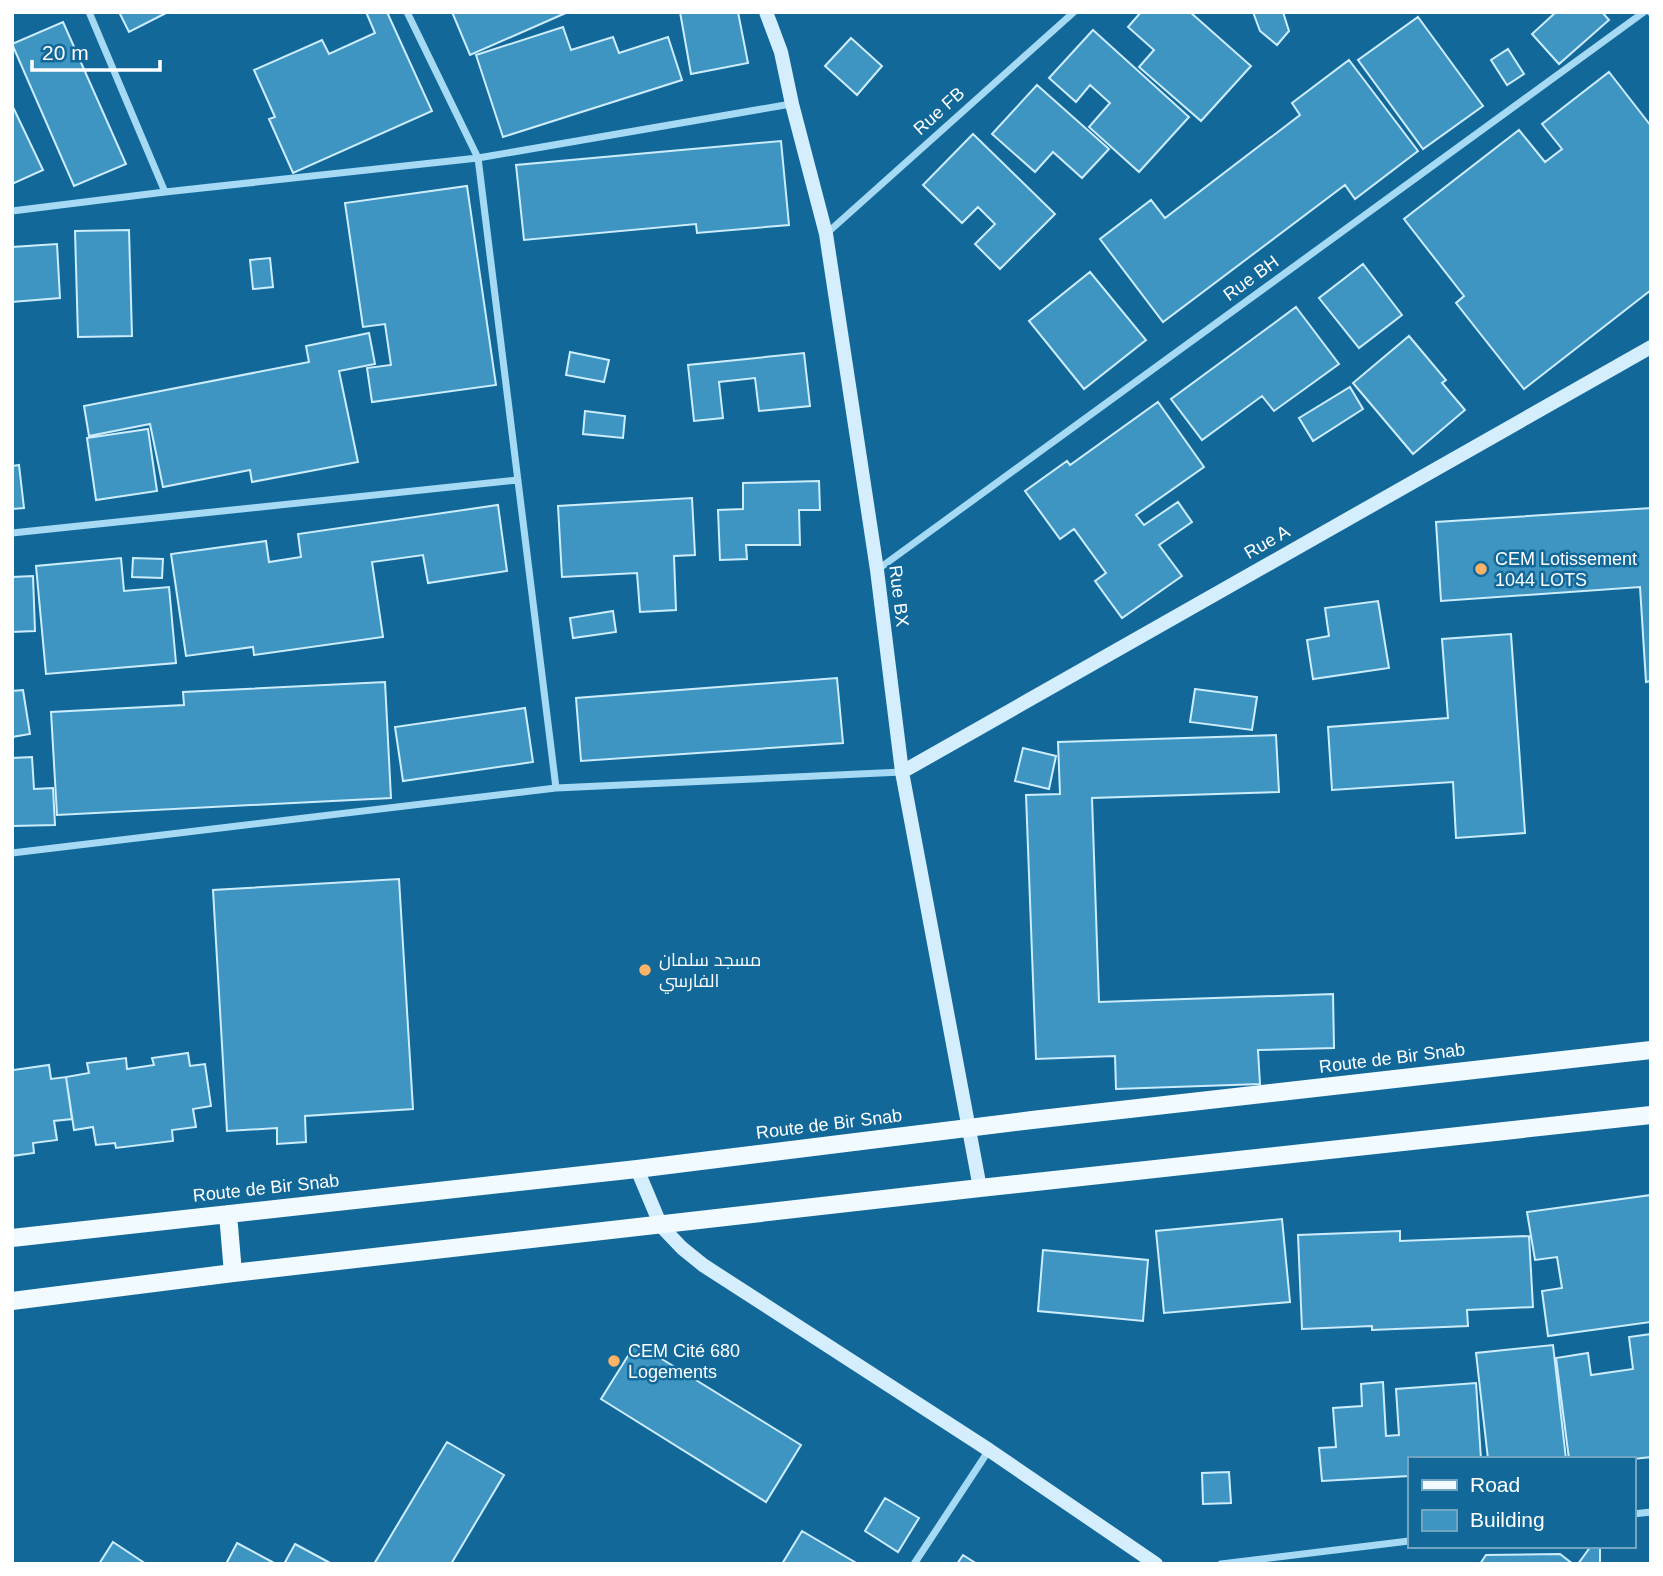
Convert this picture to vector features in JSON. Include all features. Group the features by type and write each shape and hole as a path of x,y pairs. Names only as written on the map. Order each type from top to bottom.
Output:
{"main road":[{"name":"Route de Bir Snab","path":"12,1238 637,1169 1651,1050"},
{"path":"12,1301 233,1273 980,1188 1651,1115"},
{"path":"228,1214 233,1273"}],"street":[{"path":"89,12 165,192"},
{"path":"407,12 478,158 556,788"},
{"name":"Rue BX","path":"766,12 781,52 826,234 877,570 902,772 980,1188"},
{"name":"Rue FB","path":"826,234 1074,12"},
{"name":"Rue BH","path":"877,570 1644,12"},
{"path":"12,211 478,158 792,104"},
{"name":"Rue A","path":"902,772 1651,347"},
{"path":"12,533 518,480"},
{"path":"12,853 556,788 902,772"},
{"path":"637,1169 661,1226 703,1265 989,1450 1156,1564"},
{"path":"914,1564 989,1450"},
{"path":"1221,1564 1408,1541"}],"building":[{"path":"119,12 168,12 129,32"},
{"path":"366,12 387,12 432,111 293,173 269,119 275,117 254,70 322,40 329,54 375,33"},
{"path":"452,12 568,12 470,55"},
{"path":"680,12 738,12 748,63 691,74"},
{"path":"1141,12 1190,12 1251,66 1201,121 1139,67 1154,50 1128,27"},
{"path":"1253,12 1283,12 1289,31 1277,45 1260,31"},
{"path":"1556,12 1602,12 1609,20 1559,64 1532,34"},
{"path":"1418,17 1483,106 1423,149 1358,60"},
{"path":"63,22 126,164 74,186 12,44"},
{"path":"563,27 571,50 613,37 619,53 668,37 682,80 503,137 476,55"},
{"path":"1093,30 1189,117 1139,172 1089,127 1110,103 1090,85 1076,102 1049,78"},
{"path":"851,38 882,66 857,95 825,66"},
{"path":"1508,49 1524,74 1507,85 1491,60"},
{"path":"1349,60 1418,151 1355,199 1345,185 1163,322 1100,239 1151,200 1165,218 1300,115 1292,103"},
{"path":"1609,72 1651,126 1651,290 1524,389 1456,303 1464,296 1404,219 1519,130 1545,162 1562,149 1542,124"},
{"path":"1037,85 1109,149 1082,178 1053,152 1035,172 992,134"},
{"path":"12,105 43,170 12,184"},
{"path":"973,134 1055,214 1000,269 975,244 995,224 978,207 962,223 923,185"},
{"path":"781,141 789,225 697,233 696,224 524,240 516,165"},
{"path":"467,186 496,385 372,402 367,368 391,365 385,324 363,327 345,203"},
{"path":"129,230 132,336 78,337 75,231"},
{"path":"57,244 60,298 12,302 12,247"},
{"path":"270,258 273,287 253,289 250,260"},
{"path":"1363,264 1402,315 1359,348 1319,298"},
{"path":"1090,272 1146,340 1084,389 1029,321"},
{"path":"1296,307 1339,364 1274,411 1262,396 1202,440 1171,399"},
{"path":"369,333 375,364 339,371 358,462 252,482 250,470 163,487 150,424 89,436 84,406 309,362 306,346"},
{"path":"1409,336 1446,380 1442,383 1465,410 1413,454 1353,383"},
{"path":"570,352 609,360 604,382 566,375"},
{"path":"804,353 810,406 759,411 755,378 719,382 723,418 694,421 688,365"},
{"path":"1350,387 1363,409 1313,441 1299,418"},
{"path":"1158,402 1204,467 1136,515 1144,525 1178,502 1192,522 1159,545 1182,576 1122,618 1095,581 1106,573 1074,529 1060,539 1025,491 1067,461 1070,465"},
{"path":"585,411 625,416 623,438 583,434"},
{"path":"148,429 157,491 96,500 87,438"},
{"path":"19,465 24,508 12,509 12,466"},
{"path":"819,481 820,510 799,510 800,545 746,545 747,559 720,560 718,510 743,509 743,483"},
{"path":"692,498 695,555 674,556 676,610 640,612 637,573 562,577 558,506"},
{"path":"498,505 507,571 428,583 423,555 372,562 383,637 254,655 253,647 186,656 171,554 266,541 269,562 301,557 298,534"},
{"path":"1651,508 1651,681 1646,682 1640,587 1441,601 1436,522"},
{"path":"121,558 124,591 169,587 176,663 46,674 36,566"},
{"path":"133,558 163,559 162,578 132,577"},
{"path":"33,576 35,631 12,632 12,577"},
{"path":"1378,601 1389,668 1313,679 1307,640 1329,636 1325,608"},
{"path":"613,611 616,632 573,638 570,618"},
{"path":"1511,634 1525,833 1456,838 1453,782 1332,790 1328,727 1448,718 1442,639"},
{"path":"837,678 843,743 581,761 576,698"},
{"path":"385,682 391,798 57,815 51,712 184,705 183,692"},
{"path":"1195,689 1257,697 1252,730 1190,722"},
{"path":"23,690 30,734 12,737 12,691"},
{"path":"525,708 533,762 403,781 395,727"},
{"path":"1276,735 1279,792 1092,798 1099,1002 1333,994 1334,1048 1258,1050 1260,1084 1116,1089 1115,1056 1036,1059 1026,795 1060,794 1058,742"},
{"path":"1023,748 1056,756 1049,789 1015,781"},
{"path":"32,757 34,789 53,788 55,825 12,826 12,758"},
{"path":"399,879 413,1109 305,1116 306,1142 277,1144 277,1128 227,1131 213,890"},
{"path":"188,1053 190,1066 205,1064 211,1106 193,1109 196,1127 172,1130 173,1141 116,1148 115,1143 96,1145 93,1127 74,1130 66,1077 89,1073 87,1063 126,1058 127,1069 154,1065 152,1058"},
{"path":"49,1065 51,1079 66,1077 72,1119 54,1121 57,1140 33,1143 34,1153 12,1156 13,1070"},
{"path":"1651,1195 1651,1322 1548,1336 1542,1291 1562,1288 1557,1257 1535,1260 1527,1212"},
{"path":"1282,1219 1290,1302 1164,1313 1156,1231"},
{"path":"1400,1231 1400,1241 1529,1236 1533,1307 1467,1310 1468,1326 1372,1330 1372,1326 1302,1329 1298,1235"},
{"path":"1043,1250 1148,1260 1143,1321 1038,1311"},
{"path":"1651,1334 1651,1457 1569,1457 1556,1358 1588,1353 1591,1375 1633,1369 1629,1337"},
{"path":"636,1343 801,1445 766,1502 601,1399"},
{"path":"1553,1345 1566,1457 1488,1457 1476,1353"},
{"path":"1383,1382 1386,1436 1399,1435 1396,1389 1476,1383 1481,1457 1408,1457 1408,1476 1322,1481 1319,1448 1336,1447 1333,1408 1362,1406 1361,1384"},
{"path":"447,1442 504,1475 451,1564 374,1564"},
{"path":"1229,1472 1231,1503 1203,1504 1202,1473"},
{"path":"885,1498 919,1518 898,1552 865,1531"},
{"path":"802,1531 858,1564 782,1564"},
{"path":"113,1542 146,1564 99,1564"},
{"path":"237,1543 276,1564 226,1564"},
{"path":"295,1544 332,1564 284,1564"},
{"path":"1590,1548 1600,1548 1600,1564 1578,1564"},
{"path":"1560,1554 1573,1564 1480,1564 1486,1555"},
{"path":"963,1555 977,1564 957,1564"}],"place":[{"name":"CEM Lotissement 1044 LOTS","path":"1481,569"},
{"name":"مسجد سلمان الفارسي","path":"645,970"},
{"name":"CEM Cité 680 Logements","path":"614,1361"}]}
